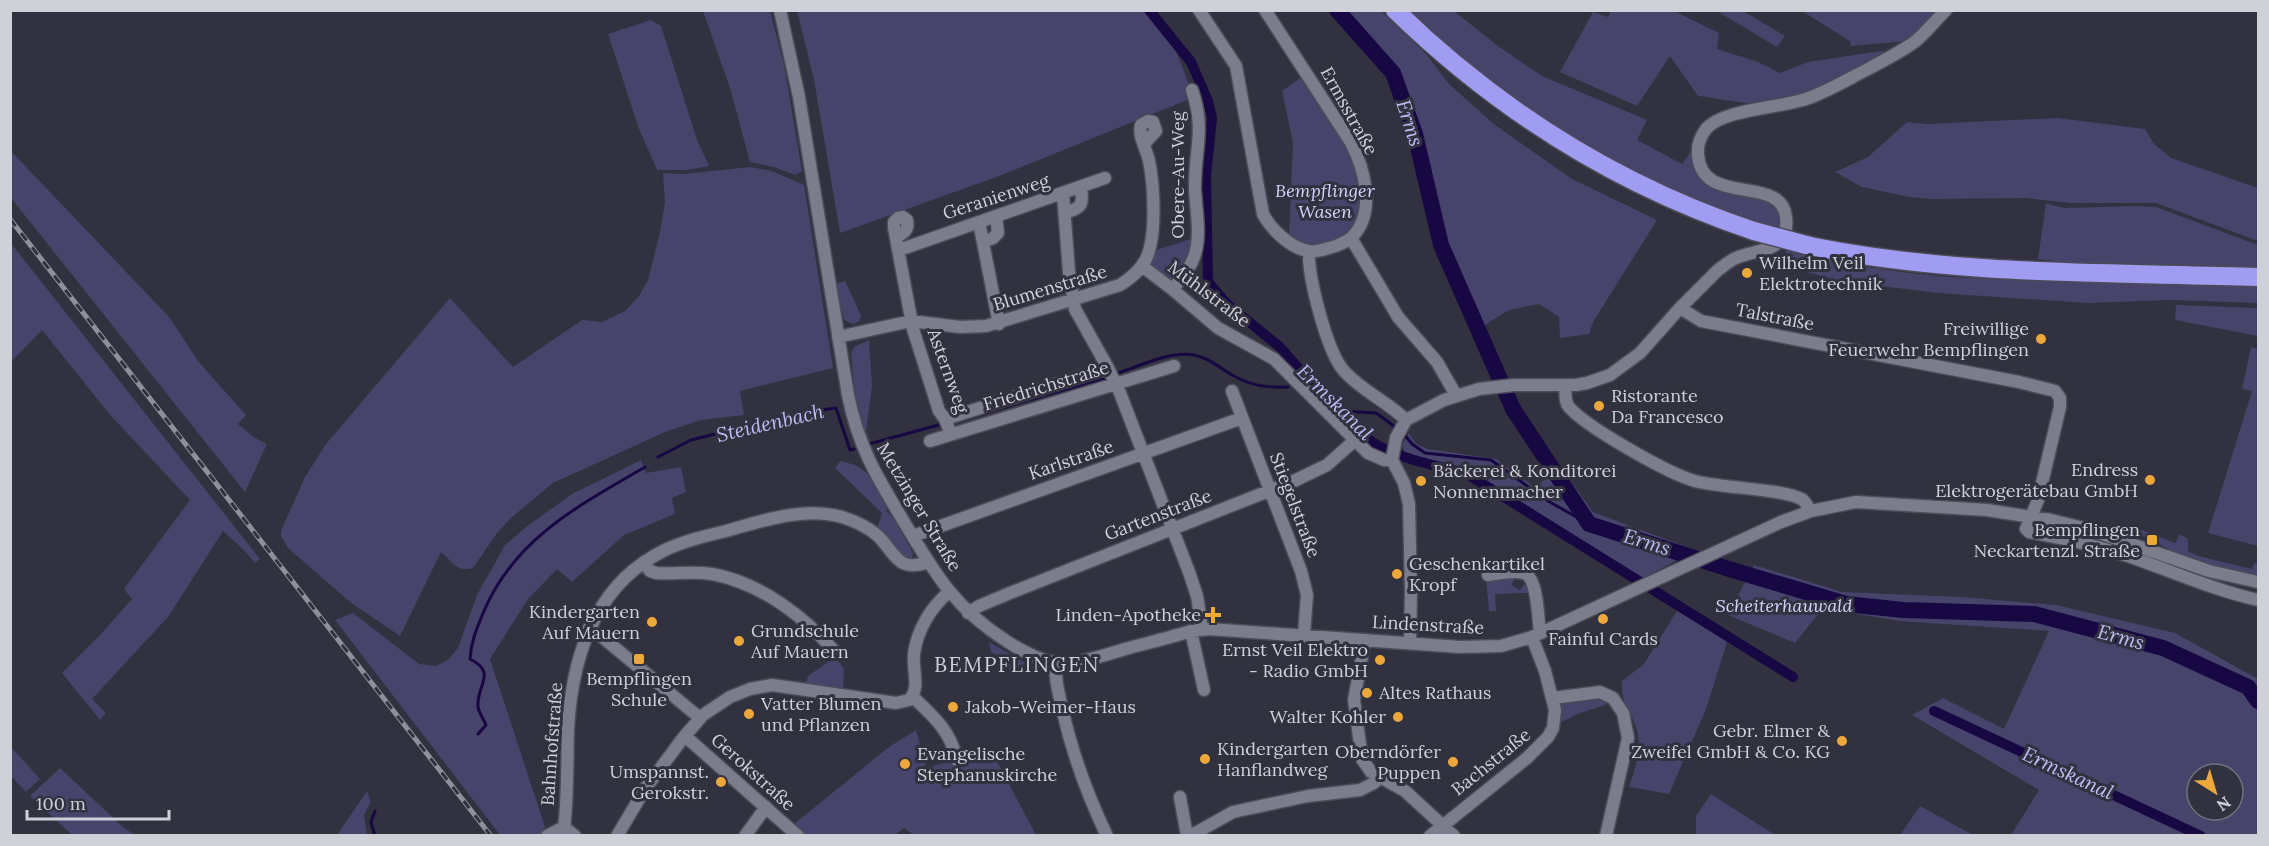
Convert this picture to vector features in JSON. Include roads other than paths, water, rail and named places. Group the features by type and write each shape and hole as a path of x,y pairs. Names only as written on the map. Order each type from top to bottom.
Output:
{"highway":[{"path":"1395,10 1437,49 1492,92 1581,153 1661,195 1754,231 1810,246 1892,261 1964,268 2259,277"}],"street":[{"name":"Metzinger Straße","path":"780,10 796,80 852,414 861,443 875,474 928,562 949,592 968,613 1022,651 1056,662"},
{"path":"1199,10 1236,66 1263,214 1273,229 1300,249 1309,252 1330,248 1351,238 1398,317 1437,362 1456,395"},
{"name":"Ermsstraße","path":"1265,10 1318,90 1357,156 1364,180 1365,208 1357,230 1351,238"},
{"path":"1410,643 1409,504 1404,483 1392,460 1395,442 1404,423 1456,395 1484,388 1514,385 1566,385 1596,380 1629,363 1651,343 1680,308 1726,264 1742,255 1776,245 1784,235 1786,225 1783,207 1772,196 1725,186 1706,175 1701,166 1698,144 1710,124 1726,116 1796,102 1821,93 1916,41 1946,10"},
{"name":"Obere-Au-Weg","path":"1172,289 1191,265 1197,240 1195,188 1200,122 1192,90"},
{"path":"1142,266 1150,247 1153,207 1152,178 1144,144"},
{"name":"Geranienweg","path":"898,250 1105,178"},
{"path":"1065,213 1080,207 1081,187"},
{"path":"1063,194 1069,272 1078,317 1116,383 1194,585 1196,630 1204,690"},
{"path":"983,242 998,233 996,216"},
{"path":"979,222 999,324"},
{"name":"Asternweg","path":"896,237 918,350 939,411 945,418 951,434"},
{"path":"1309,252 1320,309 1337,363 1351,378 1404,423"},
{"name":"Mühlstraße","path":"1142,266 1218,328 1274,359 1354,441 1376,458 1392,460"},
{"name":"Blumenstraße","path":"838,337 911,321 965,327 999,324 1120,285 1142,266"},
{"name":"Talstraße","path":"1680,308 1701,321 2055,391 2060,398 2060,407 2038,500 2031,517"},
{"name":"Friedrichstraße","path":"930,441 1174,366"},
{"path":"945,418 1108,368"},
{"path":"1566,385 1567,403 1574,412 1612,438 1666,469 1693,481 1710,485 1790,495 1804,501 1810,511"},
{"name":"Stiegelstraße","path":"1232,391 1305,584 1307,595 1304,635"},
{"name":"Karlstraße","path":"913,536 1242,418"},
{"name":"Gartenstraße","path":"968,613 1010,593 1270,491 1327,465 1354,441"},
{"name":"Lindenstraße","path":"1056,662 1091,659 1196,630 1487,647 1509,644 1536,635 1810,511 1856,502 1969,508 2031,517 2088,529 2209,571 2259,582"},
{"name":"Bahnhofstraße","path":"570,832 571,698 578,657 589,628 609,595 644,563 665,550 696,539 771,518 805,514 834,515 854,522 875,534 902,563 913,566 928,562"},
{"path":"2031,517 2026,525 2029,532 2106,549 2216,588 2259,600"},
{"path":"644,563 650,571 656,573 712,574 753,587 771,597 809,626 836,653"},
{"name":"Bachstraße","path":"1430,836 1527,758 1548,737 1554,718 1553,698 1536,635 1535,590 1530,578 1520,573 1488,575"},
{"path":"617,836 645,789 685,735 700,718 721,702 741,692 772,685 885,702 904,702 912,696 915,687 914,654 930,611 949,592"},
{"path":"589,628 700,718"},
{"path":"1365,640 1354,692 1362,759 1371,772 1405,791 1454,836"},
{"path":"1056,662 1056,682 1072,748 1088,794 1107,836"},
{"path":"1553,698 1600,692 1613,698 1623,713 1628,738 1606,836"},
{"path":"912,696 947,732 957,760"},
{"name":"Gerokstraße","path":"685,735 798,836"},
{"path":"1180,797 1189,836 1233,813 1308,796 1360,790 1380,777"},
{"path":"745,836 766,807"},
{"path":"547,836 555,830 570,832"}],"waterway":[{"name":"Ermskanal","path":"1149,10 1191,62 1208,101 1212,118 1206,176 1208,282 1228,305 1280,347 1310,381 1372,442 1406,458 1467,474 1793,677"},
{"name":"Erms","path":"1337,10 1393,73 1415,134 1441,245 1513,409 1589,524 1846,604 1903,610 2034,614 2163,648 2248,687 2258,701"},
{"name":"Steidenbach","path":"1118,373 1165,357 1184,354 1200,356 1247,382 1267,387 1288,387"},
{"name":"Steidenbach","path":"968,418 1105,378"},
{"name":"Steidenbach","path":"658,457 691,440 793,419 807,412 836,408 850,450 854,449"},
{"path":"1339,411 1376,413 1398,429"},
{"name":"Steidenbach","path":"869,444 942,424"},
{"path":"1403,433 1412,444 1425,453 1491,460 1548,501 1589,524"},
{"name":"Steidenbach","path":"478,734 486,725 478,707 484,675 483,669 470,659 479,623 497,585 531,543 552,526 597,495 645,467"},
{"name":"Ermskanal","path":"1934,711 2201,836"},
{"name":"Steidenbach","path":"375,811 371,822 375,836"}],"railway":[{"path":"10,219 491,836"}],"place":[{"name":"Wilhelm Veil Elektrotechnik","path":"1747,273"},
{"name":"Freiwillige Feuerwehr Bempflingen","path":"2041,339"},
{"name":"Ristorante Da Francesco","path":"1599,406"},
{"name":"Endress Elektrogerätebau GmbH","path":"2150,480"},
{"name":"Bäckerei & Konditorei Nonnenmacher","path":"1421,481"},
{"name":"Bempflingen Neckartenzl. Straße","path":"2152,540"},
{"name":"Geschenkartikel Kropf","path":"1397,574"},
{"name":"Linden-Apotheke","path":"1213,615"},
{"name":"Fainful Cards","path":"1603,619"},
{"name":"Kindergarten Auf Mauern","path":"652,622"},
{"name":"Grundschule Auf Mauern","path":"739,641"},
{"name":"Bempflingen Schule","path":"639,659"},
{"name":"Ernst Veil Elektro - Radio GmbH","path":"1380,660"},
{"name":"Altes Rathaus","path":"1367,693"},
{"name":"Jakob-Weimer-Haus","path":"953,707"},
{"name":"Vatter Blumen und Pflanzen","path":"749,714"},
{"name":"Walter Kohler","path":"1398,717"},
{"name":"Gebr. Elmer & Zweifel GmbH & Co. KG","path":"1842,741"},
{"name":"Kindergarten Hanflandweg","path":"1205,759"},
{"name":"Oberndörfer Puppen","path":"1453,762"},
{"name":"Evangelische Stephanuskirche","path":"905,764"},
{"name":"Umspannst. Gerokstr.","path":"721,782"}],"district":[{"name":"BEMPFLINGEN","path":"1017,665"}],"park label":[{"name":"Bempflinger Wasen","path":"1325,201"},
{"name":"Scheiterhauwald","path":"1784,606"}]}
